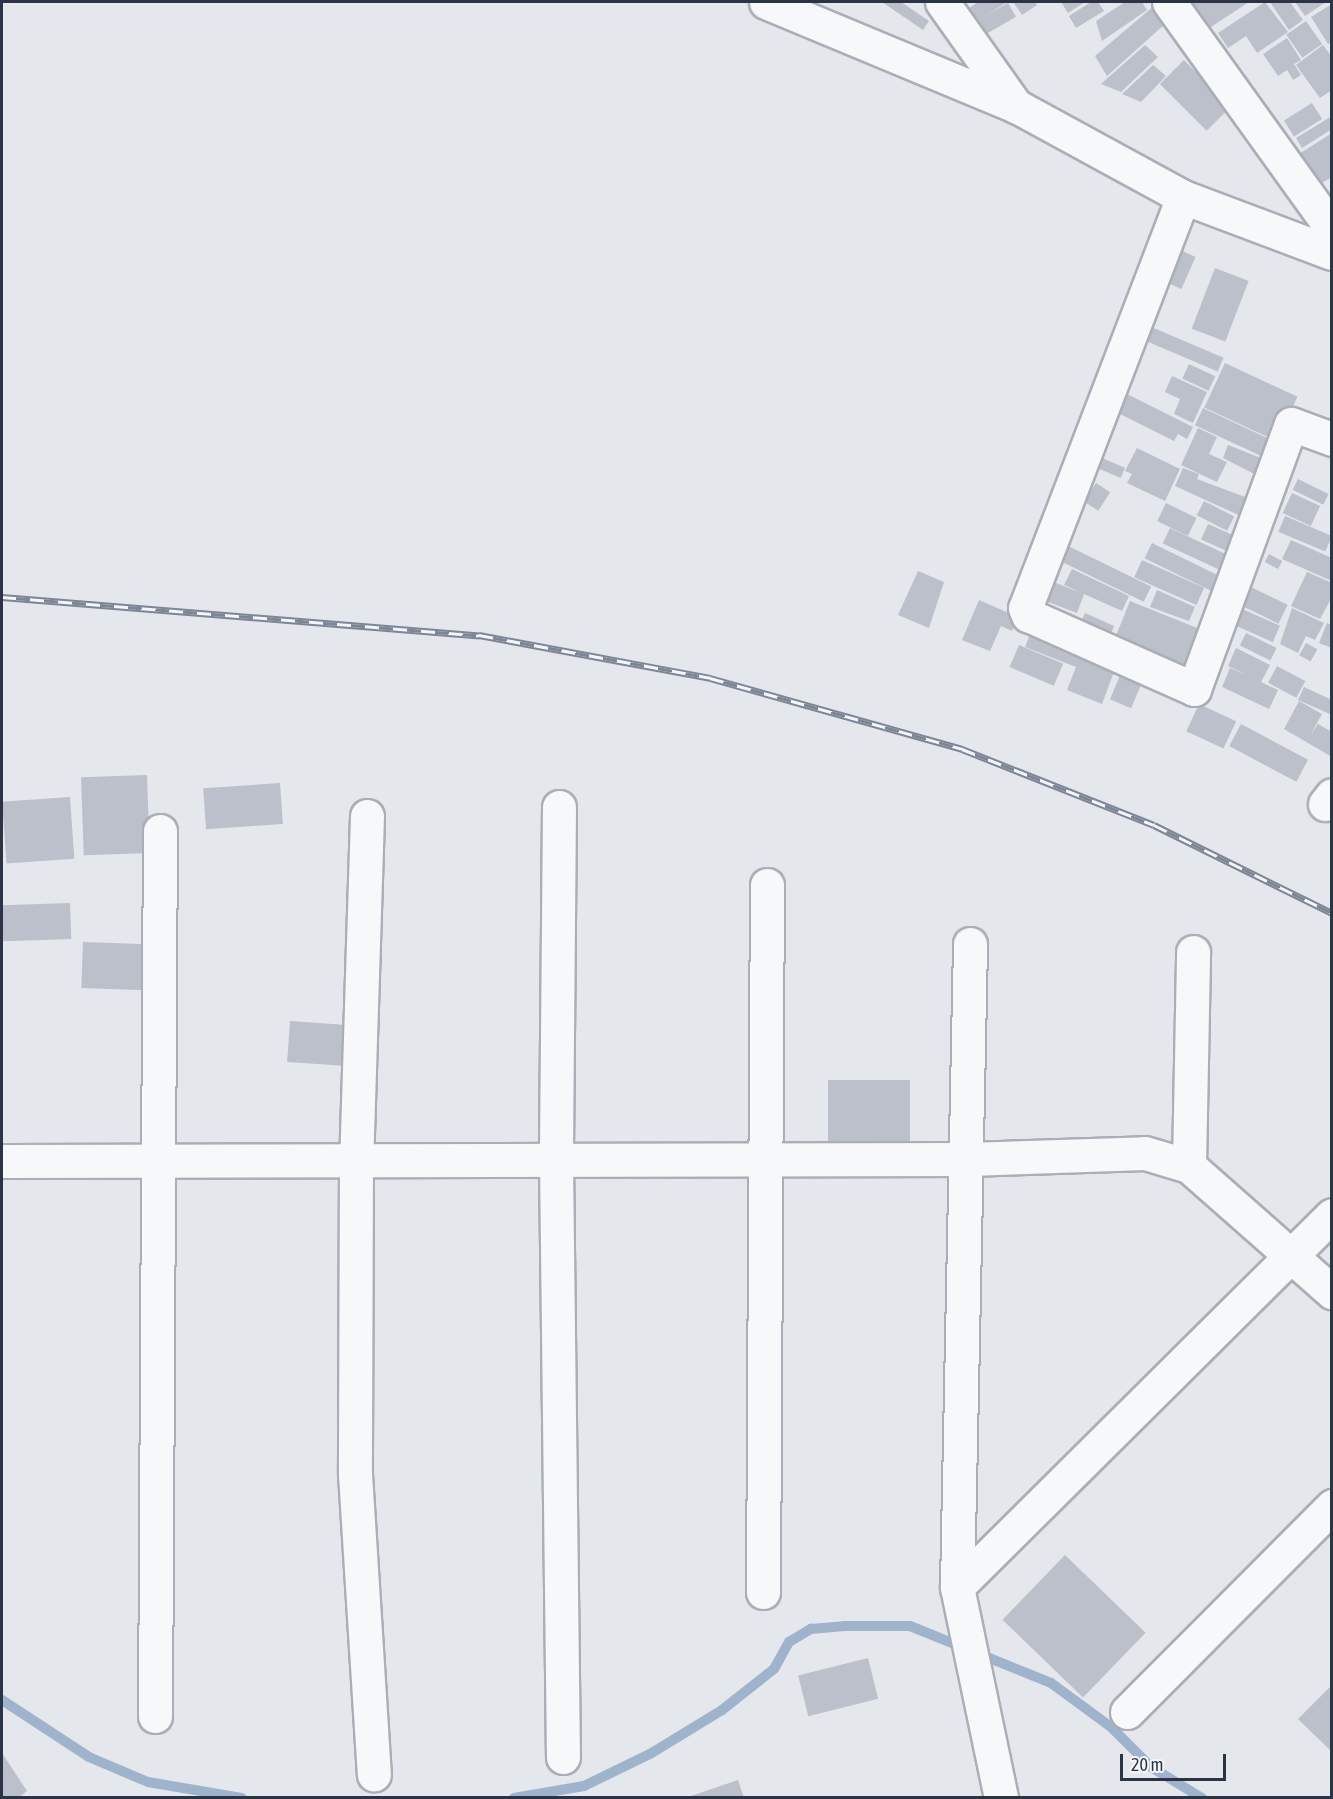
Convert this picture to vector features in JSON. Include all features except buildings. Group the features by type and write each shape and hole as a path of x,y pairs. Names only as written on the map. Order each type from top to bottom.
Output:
{"street":[{"path":"766,2 1016,106 1183,197 1332,252"},
{"path":"942,2 1016,106"},
{"path":"1169,2 1332,229"},
{"path":"1183,197 1025,608 1028,615 1194,689 1291,424 1332,439"},
{"path":"559,807 556,1161 563,1757"},
{"path":"367,816 356,1162 355,1474 374,1774"},
{"path":"155,1716 156,1162 160,831"},
{"path":"763,1592 769,1160 767,885"},
{"path":"970,944 968,1159 957,1587 971,1665 1001,1797"},
{"path":"1189,1166 1192,952"},
{"path":"2,1161 968,1159 1145,1153 1189,1166 1296,1256 1332,1292"},
{"path":"957,1587 1296,1256 1332,1215"},
{"path":"1127,1712 1332,1506"}],"waterway":[{"path":"514,1798 584,1786 650,1754 722,1710 774,1669 789,1642 811,1629 844,1626 910,1626 1051,1683 1111,1727 1151,1767 1202,1798"},
{"path":"2,1700 89,1757 148,1782 242,1798"}],"railway":[{"path":"2,597 479,635 710,678 962,749 1154,825 1332,913"}]}
